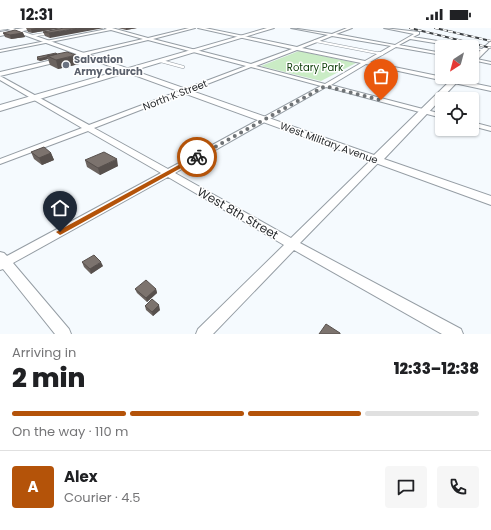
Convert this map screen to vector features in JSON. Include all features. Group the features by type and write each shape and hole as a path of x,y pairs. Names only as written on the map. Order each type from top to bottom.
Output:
{"main road":[{"name":"West Military Avenue","path":"8,28 491,201"},
{"path":"0,34 34,28"},
{"path":"479,55 491,43"},
{"path":"376,160 451,84"}],"street":[{"path":"0,51 111,28 435,114"},
{"path":"0,74 193,28"},
{"path":"200,28 365,63 435,75"},
{"path":"0,108 272,28"},
{"path":"293,28 435,53"},
{"name":"North K Street","path":"0,162 350,28"},
{"path":"64,334 2,261 168,173 418,33 386,28"},
{"path":"410,38 435,42"},
{"path":"479,49 485,50"},
{"path":"479,61 491,63"},
{"name":"West 8th Street","path":"0,78 292,244 456,334"},
{"path":"474,84 491,89"},
{"path":"479,126 491,129"},
{"path":"203,334 376,160"}],"lane":[{"path":"0,29 8,28"},
{"path":"31,36 53,32"},
{"path":"315,41 382,54"},
{"path":"160,60 183,67"}],"green space":[{"name":"Rotary Park","path":"299,51 356,63 321,81 261,66"}],"building":[{"path":"64,28 79,28 49,33 43,32"},
{"path":"15,30 23,33 10,35 3,33"},
{"path":"67,52 76,55 56,60 47,56"},
{"path":"57,54 39,59 37,57"},
{"path":"44,147 51,153 39,158 31,152"},
{"path":"104,152 117,159 98,168 85,160"},
{"path":"94,255 101,262 90,269 82,262"},
{"path":"146,280 156,289 146,298 135,289"},
{"path":"152,299 159,305 152,312 145,306"},
{"path":"326,324 340,333 340,334 319,334"}],"railway":[{"path":"410,28 491,48"},
{"path":"435,28 453,32"},
{"path":"448,31 491,41"}],"way so far":[{"path":"197,157 325,86 381,100"}],"place":[{"name":"Salvation Army Church","path":"66,65"}],"route":[{"path":"60,232 197,157"}]}
